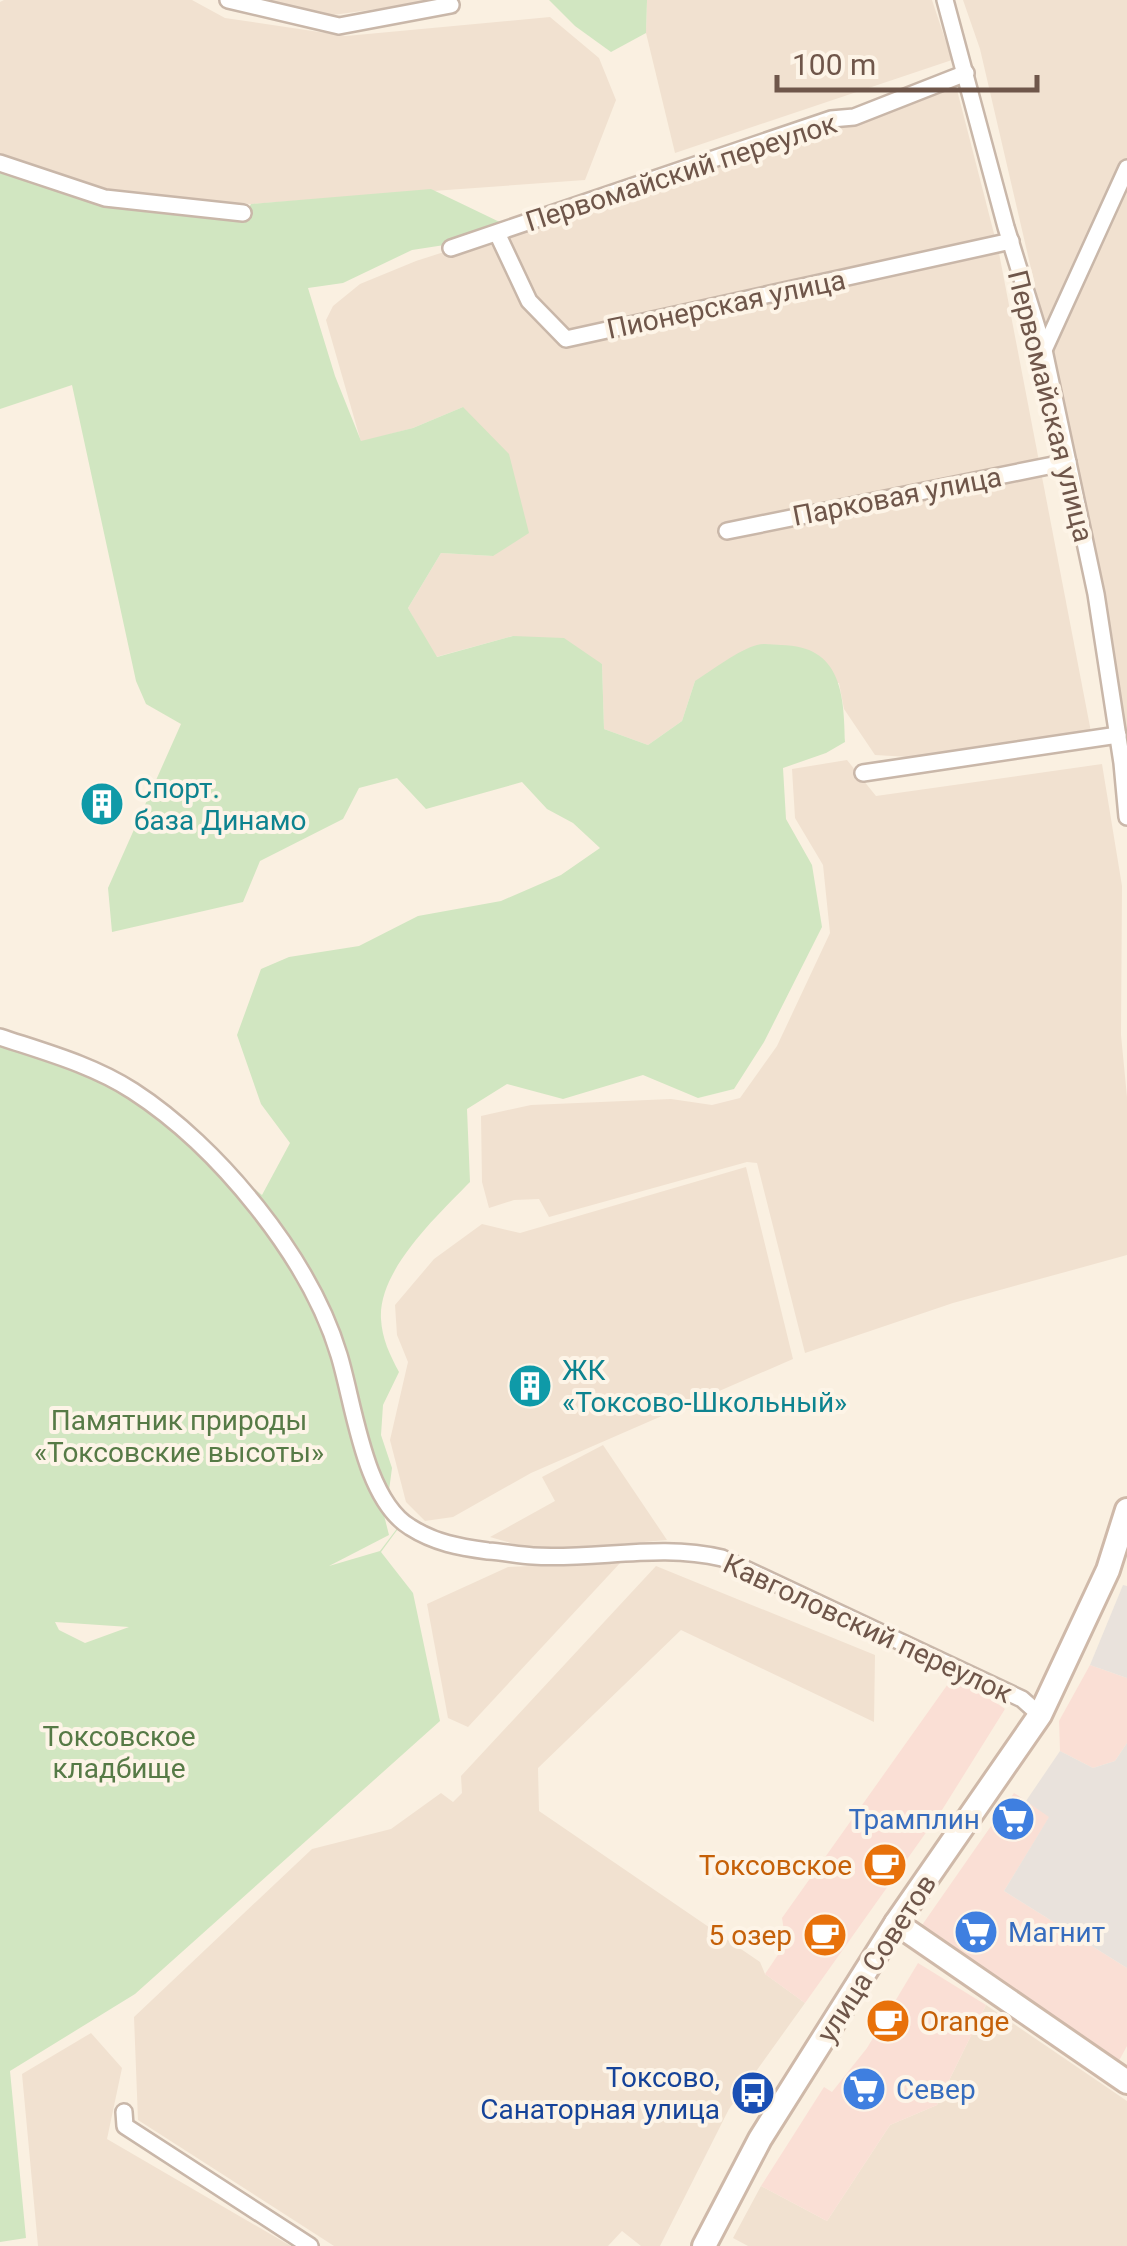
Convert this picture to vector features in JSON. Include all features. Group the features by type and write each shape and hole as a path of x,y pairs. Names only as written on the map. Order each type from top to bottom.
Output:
{"main road":[{"name":"улица Советов","path":"704,2246 760,2139 896,1924 1040,1715 1108,1570 1127,1510"},
{"path":"896,1924 1127,2082"}],"street":[{"path":"228,0 340,26 451,4"},
{"name":"Первомайская улица","path":"945,0 1044,350 1096,594 1127,818"},
{"name":"Первомайский переулок","path":"451,248 831,119 854,117 966,73"},
{"path":"0,163 105,198 243,213"},
{"path":"1044,350 1127,168"},
{"name":"Пионерская улица","path":"498,233 529,301 566,338 1011,242"},
{"name":"Парковая улица","path":"726,531 1068,462"},
{"path":"863,773 1118,735"},
{"name":"Кавголовский переулок","path":"0,1037 80,1064 130,1089 165,1114 233,1182 268,1224 316,1298 338,1351 374,1478 387,1504 406,1526 447,1546 535,1556 688,1552 722,1558 1022,1699 1040,1715"},
{"path":"124,2112 125,2126 310,2246"}],"shaded area":[{"path":"192,0 225,18 346,36 550,17 599,58 616,100 585,180 251,204 105,198 0,163 0,2"},
{"path":"267,0 442,0 333,15"},
{"path":"647,0 932,0 952,60 675,153 646,33"},
{"path":"963,0 1127,0 1127,736 1111,628 1078,471 980,49"},
{"path":"956,86 999,253 1091,732 926,758 875,755 844,709 839,683 695,681 682,721 648,745 604,729 602,664 513,636 436,657 408,608 441,553 493,556 463,407 413,428 361,442 326,320 333,306 360,284 416,261 854,123"},
{"path":"847,760 876,796 1102,764 1122,886 1121,1035 1127,1097 1127,1255 953,1303 805,1353 757,1163 747,1162 549,1217 539,1199 514,1200 489,1208 482,1182 481,1116 531,1105 671,1099 712,1105 740,1098 777,1046 830,933 823,865 795,818 792,769"},
{"path":"746,1167 793,1359 531,1473 453,1517 425,1521 406,1502 390,1440 408,1362 397,1335 395,1305 434,1259 482,1224 520,1233"},
{"path":"603,1445 667,1540 539,1551 490,1537 555,1501 542,1477"},
{"path":"621,1562 468,1727 448,1718 427,1604 508,1567"},
{"path":"656,1566 875,1655 874,1722 681,1630 538,1768 539,1811 760,1962 765,1974 805,2003 729,2109 660,2246 641,2246 622,2231 608,2246 334,2246 138,2120 134,2017 312,1849 391,1829 441,1793 453,1802 462,1793 461,1776"},
{"path":"1123,1585 1127,1586 1127,1678 1090,1665"},
{"path":"1090,1665 1127,1678 1127,1743 1115,1761 1093,1768 1060,1751 1059,1721"},
{"path":"955,1674 1005,1709 942,1810 805,2003 765,1974 786,1943 782,1918"},
{"path":"1127,1743 1127,1968 1004,1891 1049,1817 1026,1801 1060,1751 1093,1768 1115,1761"},
{"path":"1014,1793 1050,1816 1004,1891 1127,1968 1127,2046 1115,2068 920,1928"},
{"path":"918,1963 986,2005 937,2105 890,2125 827,2221 761,2186 824,2087 832,2092 867,2048"},
{"path":"986,2005 1127,2101 1127,2246 748,2246 733,2238 761,2186 827,2221 890,2125 937,2105"},
{"path":"91,2033 122,2068 107,2139 291,2246 38,2246 22,2074"}],"green space":[{"path":"549,0 647,0 646,33 611,52 575,26"},
{"path":"0,169 103,203 244,216 251,204 431,189 508,226 451,244 412,250 343,283 308,288 335,376 361,441 413,428 463,407 509,454 529,533 493,556 441,553 408,608 437,657 513,636 564,638 602,664 604,729 648,745 682,721 695,681 726,661 760,644 801,647 827,663 835,676 843,706 845,742 783,768 786,819 812,865 822,927 764,1042 734,1089 698,1098 643,1075 563,1099 507,1084 467,1109 470,1182 399,1263 383,1300 381,1319 399,1372 383,1405 381,1435 392,1468 388,1498 406,1518 381,1552 413,1593 440,1721 135,1994 10,2071 26,2238 0,2242 0,1044 122,1082 262,1195 290,1143 261,1104 237,1035 261,969 289,957 359,946 418,916 501,901 561,875 600,848 573,823 547,809 522,782 426,809 397,778 359,788 343,819 260,861 243,902 112,932 108,888 181,724 146,704 136,681 72,385 0,409","holes":["364,1436 378,1481 405,1518 380,1551 329,1566 389,1535","55,1622 129,1627 85,1643 59,1630"]}],"place":[{"name":"Спорт. база Динамо","path":"102,804"},
{"name":"ЖК «Токсово-Школьный»","path":"530,1386"},
{"name":"Трамплин","path":"1013,1819"},
{"name":"Токсовское","path":"885,1865"},
{"name":"Магнит","path":"976,1932"},
{"name":"5 озер","path":"825,1935"},
{"name":"Orange","path":"888,2021"},
{"name":"Север","path":"864,2089"},
{"name":"Токсово, Санаторная улица","path":"753,2093"}],"park label":[{"name":"Памятник природы «Токсовские высоты»","path":"179,1436"},
{"name":"Токсовское кладбище","path":"119,1752"}]}
